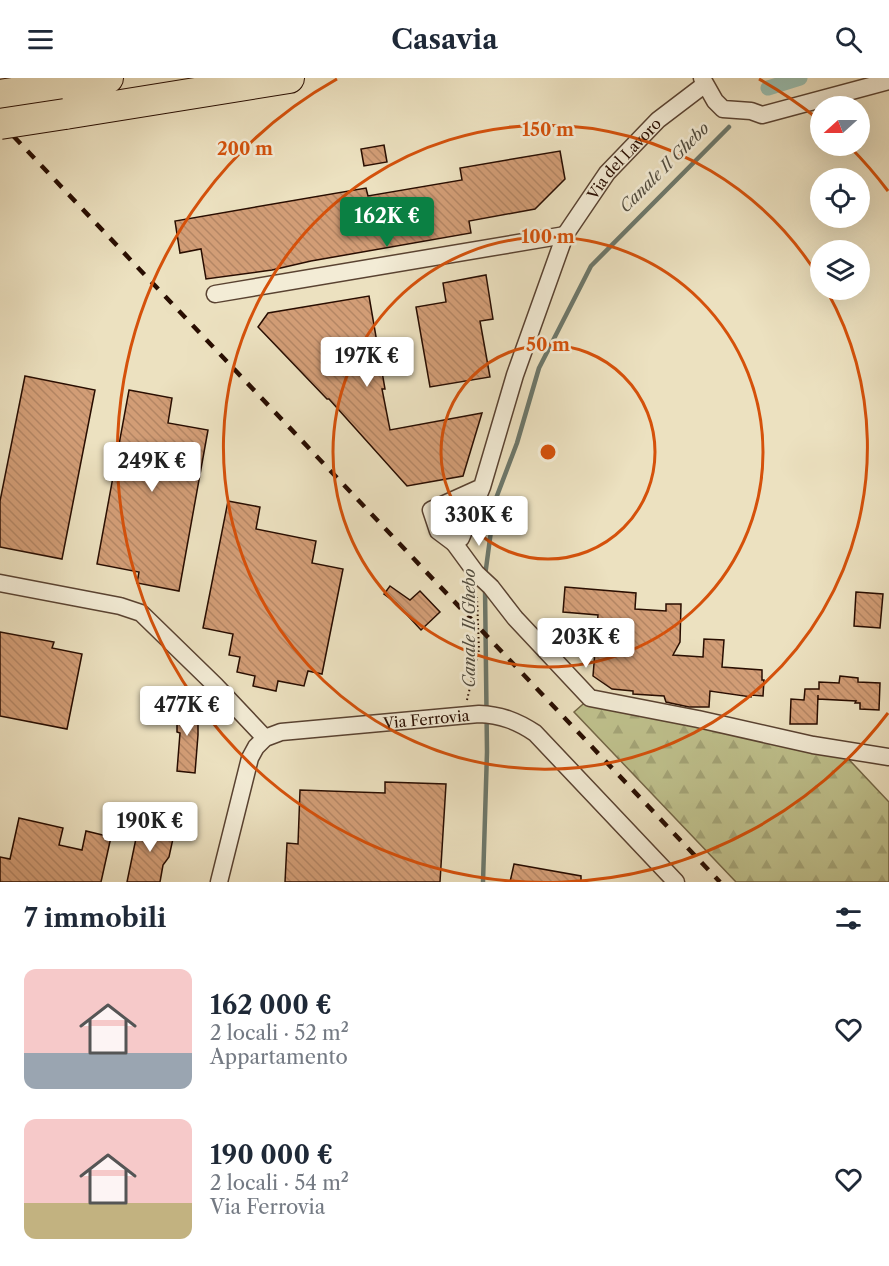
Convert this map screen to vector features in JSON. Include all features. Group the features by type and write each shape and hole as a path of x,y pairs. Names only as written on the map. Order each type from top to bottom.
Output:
{"highway":[{"path":"0,95 108,78"},
{"path":"0,124 289,78"}],"street":[{"path":"703,81 723,109 752,111 762,115 889,81"},
{"name":"Via del Lavoro","path":"454,543 461,537 482,488 515,375 565,236 607,173 658,120 703,81"},
{"path":"215,294 565,236"},
{"path":"482,488 431,510 438,531 454,543 476,573 491,587 515,618 590,698 813,745 889,757"},
{"path":"0,583 120,606 141,613 266,738 256,747 250,758 219,882"},
{"name":"Via Ferrovia","path":"266,738 281,732 311,728 497,714 524,725 535,733 676,882"}],"path":[{"path":"474,714 466,700 479,650 479,613"}],"green space":[{"path":"590,698 839,749 889,802 889,882 736,882 574,712"}],"building":[{"path":"384,145 387,162 364,166 361,149"},
{"path":"560,151 565,179 535,209 469,221 471,233 272,270 206,279 201,249 180,253 175,221 366,188 368,196 462,180 460,168"},
{"path":"486,275 493,319 480,321 490,377 430,387 416,307 446,302 443,283"},
{"path":"369,296 390,430 482,413 463,476 407,486 329,399 258,327 268,313"},
{"path":"25,376 95,390 62,559 0,547 0,501"},
{"path":"129,390 172,398 168,423 208,430 179,591 137,583 139,572 97,564"},
{"path":"228,501 260,507 256,529 316,541 312,563 343,569 322,674 308,671 304,686 278,681 276,691 253,686 255,676 237,672 240,657 229,655 233,634 203,628"},
{"path":"390,586 410,600 420,591 440,612 421,630 396,603 384,594"},
{"path":"565,587 636,593 635,609 666,611 666,604 681,604 680,642 673,655 703,657 704,639 724,640 722,667 762,670 763,696 751,695 751,697 710,691 709,707 689,707 666,702 664,696 633,694 633,691 612,689 593,676 598,615 563,612"},
{"path":"856,592 883,594 880,628 854,626"},
{"path":"0,632 54,642 52,648 82,654 67,729 0,716"},
{"path":"840,676 858,678 858,682 880,683 879,710 860,709 860,703 855,703 856,701 818,699 818,695 817,724 790,724 791,699 804,700 805,689 819,689 819,682 839,683"},
{"path":"174,702 191,710 198,710 195,773 177,771 180,733 177,732 177,720 172,719"},
{"path":"385,782 446,784 440,882 285,882 287,843 298,844 300,790 385,793"},
{"path":"19,818 63,828 59,845 82,850 86,831 111,837 101,882 0,882 0,857 10,859"},
{"path":"140,819 159,824 157,830 174,834 169,857 163,865 160,882 127,882"},
{"path":"514,864 581,876 581,882 510,882"}],"waterway":[{"name":"Canale Il Ghebo","path":"768,88 800,78"},
{"name":"Canale Il Ghebo","path":"485,576 495,501 517,443 539,368 591,266 729,127"},
{"name":"Canale Il Ghebo","path":"483,882 487,752 485,588"}],"railway":[{"path":"0,122 720,882"}]}
